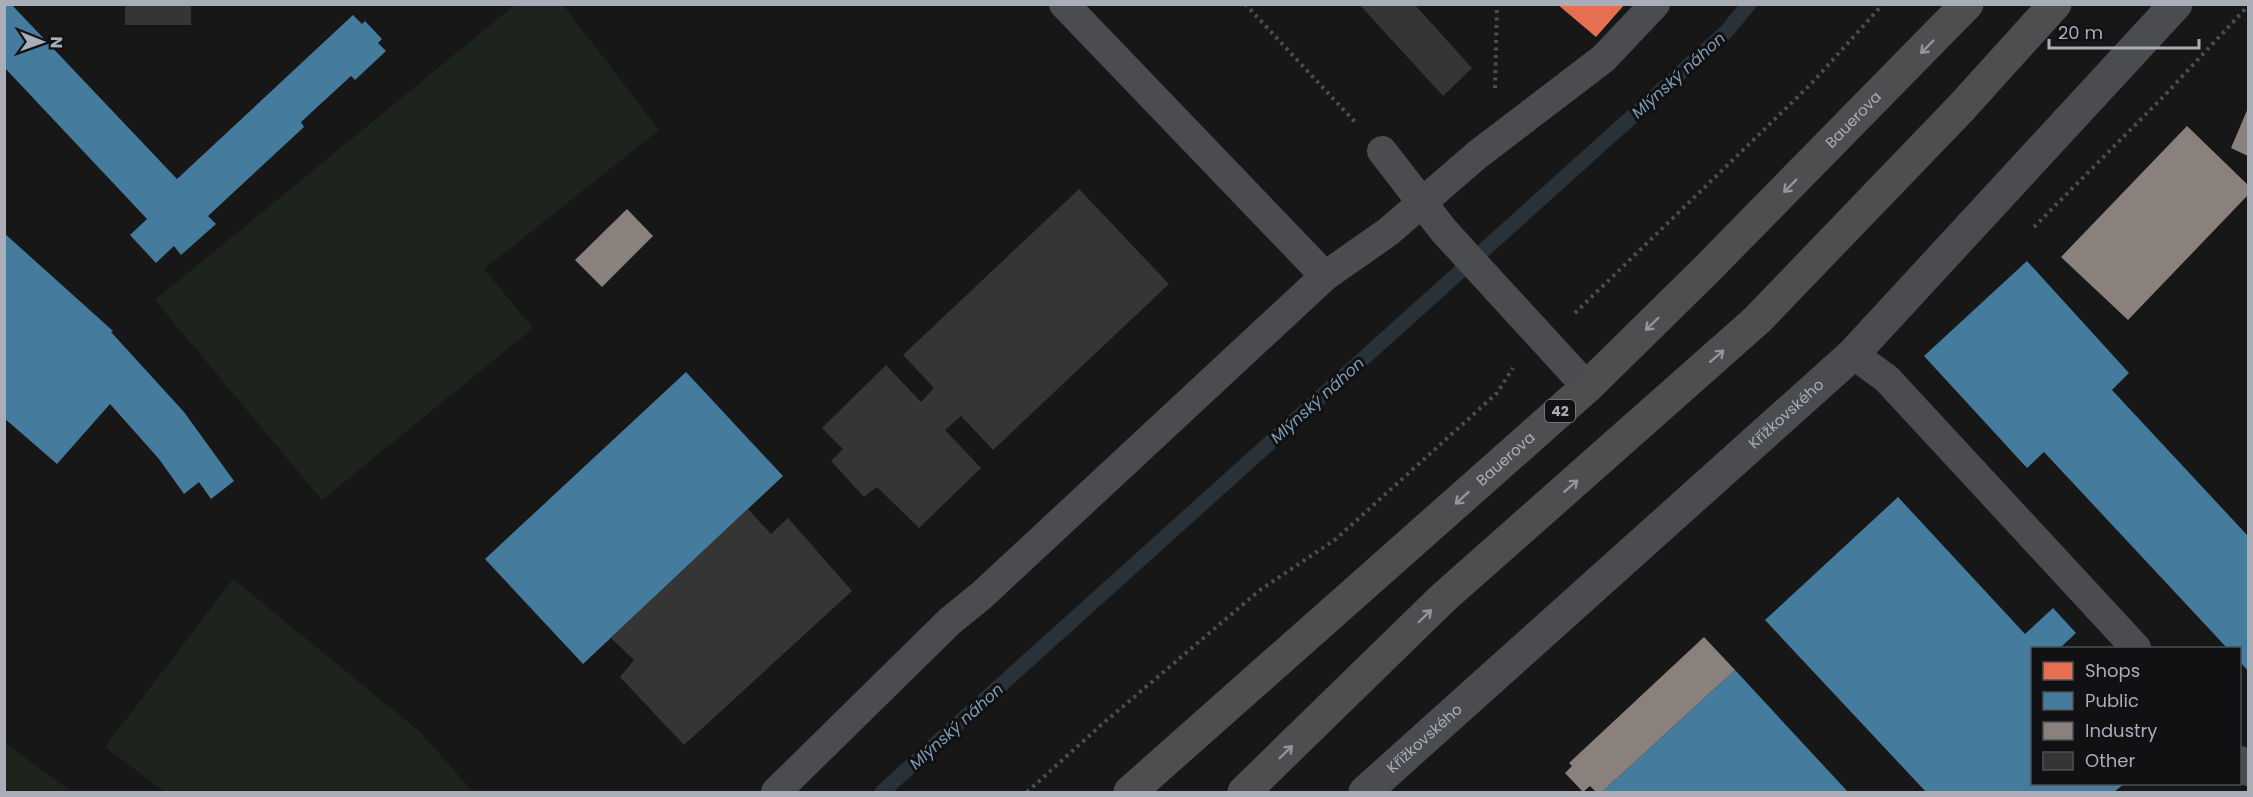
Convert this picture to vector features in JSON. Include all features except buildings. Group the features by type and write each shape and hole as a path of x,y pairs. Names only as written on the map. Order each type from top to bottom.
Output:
{"highway":[{"name":"Bauerova","path":"1130,792 1587,387 1723,254 1967,4"},
{"path":"1244,792 1443,598 1757,320 1961,108 2055,4"}],"street":[{"name":"Křížkovského","path":"1365,792 1853,354 2176,4"}],"lane":[{"path":"1064,4 1325,276"},
{"path":"776,792 950,621 982,595 1325,276 1388,232 1422,201 1604,58 1655,4"},
{"path":"1382,151 1444,231 1587,387"},
{"path":"1853,354 1887,379 2135,647"}],"path":[{"path":"1245,4 1382,151"},
{"path":"1494,93 1497,4"},
{"path":"1027,792 1100,726 1260,590 1336,539 1497,393 1536,332 1579,311 1811,84 1883,4"}],"shaded area":[{"path":"515,5 563,5 659,130 484,269 533,328 322,500 155,300"},
{"path":"233,579 420,732 473,792 165,792 105,747"},
{"path":"5,743 72,792 5,792"}],"waterway":[{"name":"Mlýnský náhon","path":"882,792 1726,32 1749,4"}]}
